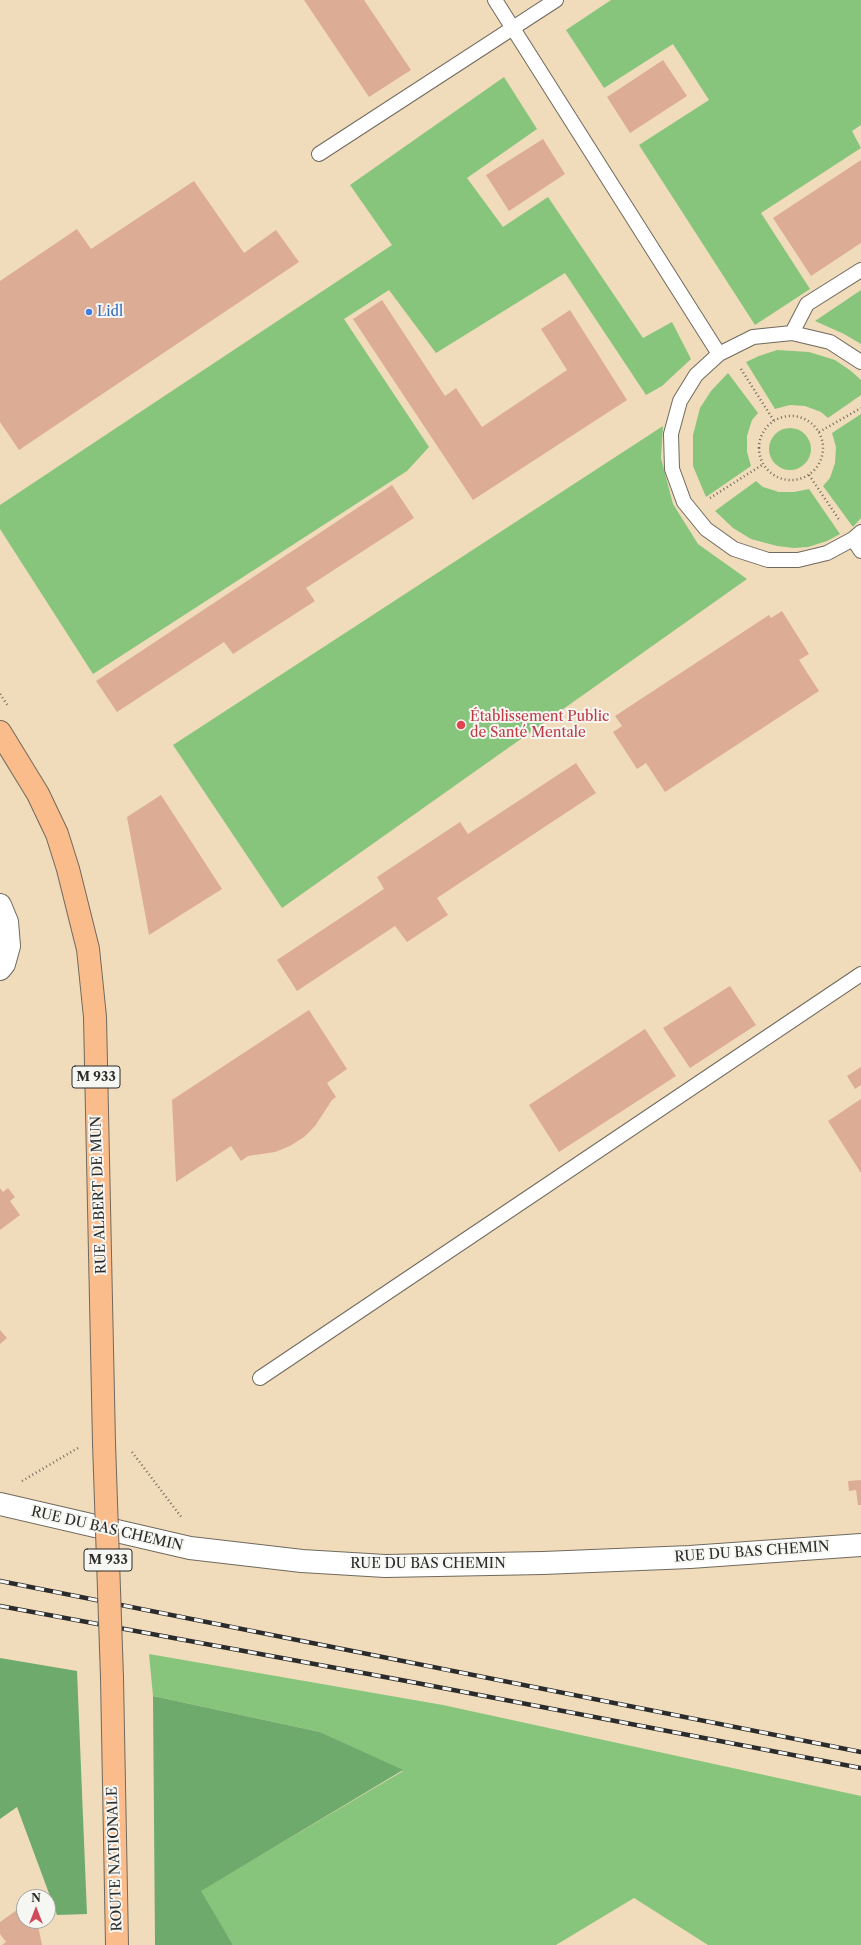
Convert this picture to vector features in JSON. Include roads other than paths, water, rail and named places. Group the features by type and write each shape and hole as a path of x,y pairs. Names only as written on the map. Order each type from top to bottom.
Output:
{"main road":[{"name":"RUE ALBERT DE MUN","path":"0,732 38,794 56,834 68,869 88,949 95,1017 104,1442 112,1678 113,1774"},
{"name":"ROUTE NATIONALE","path":"113,1774 117,1945"}],"street":[{"path":"0,905 6,922 9,946 4,964 0,969"},
{"name":"RUE DU BAS CHEMIN","path":"0,1504 190,1548 302,1561 385,1566 551,1563 706,1556 861,1545"}],"lane":[{"path":"494,0 723,352"},
{"path":"319,154 556,0"},
{"path":"792,332 807,304 861,270"},
{"path":"858,541 827,553 798,560 768,560 734,549 706,529 684,502 672,469 671,434 680,400 696,375 723,352 753,337 792,332 830,342 861,362"},
{"path":"260,1378 861,974"}],"railway":[{"path":"0,1581 861,1752"},
{"path":"0,1606 401,1680 861,1768"}],"place":[{"name":"Lidl","path":"89,312"},
{"name":"Établissement Public de Santé Mentale","path":"461,725"}]}
